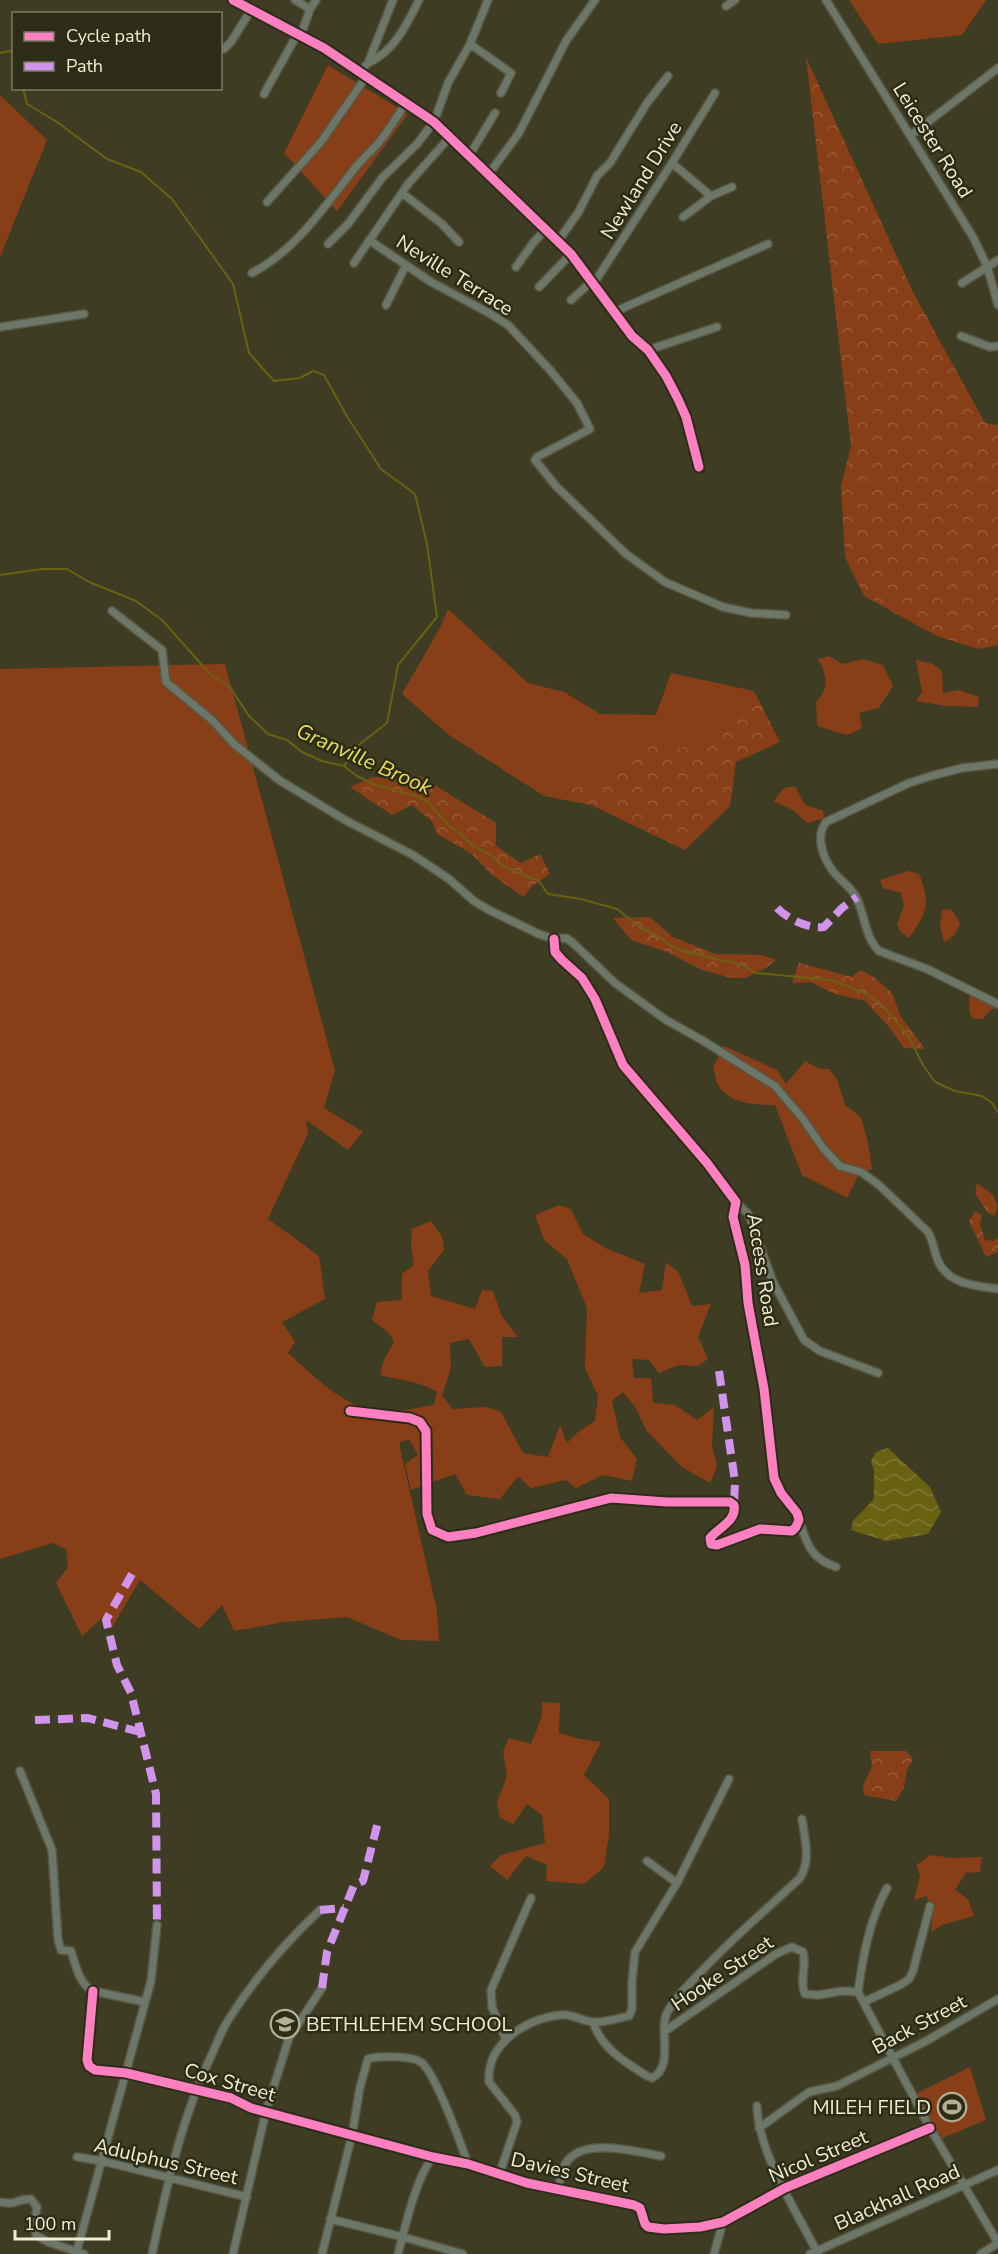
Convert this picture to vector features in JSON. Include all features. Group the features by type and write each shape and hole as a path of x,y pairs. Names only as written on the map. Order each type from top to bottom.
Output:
{"street":[{"path":"233,0 324,48 434,122 571,254 632,336 648,350 666,376 686,417 699,467"},
{"path":"222,48 231,42 248,9 250,0"},
{"path":"295,0 310,9"},
{"path":"264,94 316,0"},
{"path":"267,202 321,142 363,74 393,0"},
{"path":"368,63 376,60 398,37 406,27 419,0"},
{"path":"328,244 348,224 382,178 417,144 434,122 448,84 470,44 488,0"},
{"path":"488,175 519,133 566,41 595,0"},
{"path":"726,6 735,0"},
{"name":"Leicester Road","path":"826,0 968,229 987,266 998,305"},
{"path":"470,44 511,73 501,93"},
{"path":"911,135 998,68"},
{"path":"558,241 578,213 597,177 610,163 647,103 668,76"},
{"name":"Newland Drive","path":"571,300 593,282 672,163 715,93"},
{"path":"252,273 270,263 288,248 333,198 356,166 380,141 407,102"},
{"path":"469,156 495,113"},
{"name":"Neville Terrace","path":"449,138 418,171 369,240 431,282 508,325 550,370 576,403 590,426 589,430 537,456 535,460 556,486 626,554 665,582 686,593 736,611 786,615"},
{"path":"672,163 711,196"},
{"path":"683,217 711,196 732,187"},
{"path":"402,194 442,224 459,242"},
{"path":"516,267 546,229"},
{"path":"354,263 369,240"},
{"path":"614,312 768,244"},
{"path":"539,287 571,254"},
{"path":"962,283 998,260"},
{"path":"386,304 406,265"},
{"path":"0,327 84,314"},
{"path":"648,350 717,327"},
{"path":"961,336 990,347 998,346"},
{"path":"112,611 162,650 166,682 212,720 234,744 279,780 345,820 413,855 449,879 481,906 523,927 554,939 566,938 572,942 615,983 666,1020 775,1086 803,1119 823,1148 840,1166 861,1172 879,1185 928,1232 940,1264 947,1273 964,1283 998,1289"},
{"path":"998,764 962,768 920,780 826,822 821,828 819,837 832,870 857,897 866,929 879,951 927,969 998,1004"},
{"name":"Access Road","path":"554,939 555,952 582,978 595,999 623,1065 707,1163 736,1202 733,1217 735,1232 745,1265 748,1303 764,1389 774,1478 781,1493 797,1513 806,1543 824,1563 836,1567"},
{"path":"736,1202 749,1215 773,1282 804,1340 820,1351 878,1373"},
{"path":"350,1412 410,1418 420,1422 426,1431 427,1514 432,1530 448,1537 476,1533 611,1498 667,1502 730,1502 734,1505 734,1515 710,1538 711,1544 717,1545 760,1529 792,1531 799,1520"},
{"path":"20,1771 52,1850 58,1940 61,1950 71,1951 83,1985 93,1991 145,2002"},
{"path":"499,2175 517,2122 515,2115 489,2082 491,2058 506,2040 533,2022 560,2015 593,2022 629,2016 635,1952 677,1883 729,1779"},
{"name":"Hooke Street","path":"665,2031 666,2014 688,1985 715,1956 800,1878 807,1862 802,1819"},
{"path":"647,1861 677,1883"},
{"path":"887,1888 873,1917 858,1992 930,2128 998,2243 981,2254"},
{"path":"506,2040 492,2007 492,1990 531,1898"},
{"path":"864,2002 909,1978 913,1971 930,1906"},
{"path":"152,2254 168,2177 195,2090 228,2021 249,1990 293,1936 320,1910"},
{"path":"0,2202 10,2205 26,2198 32,2199 37,2206 34,2225 36,2235 48,2242 79,2253 151,1981 157,1925"},
{"name":"Hooke Street","path":"665,2031 776,1954 792,1947 803,1952 805,1994 858,1992"},
{"path":"232,2254 266,2111 289,2038 322,1988"},
{"name":"Cox Street","path":"93,1991 88,2063 95,2070 126,2073 231,2098 251,2108 433,2157"},
{"name":"Back Street","path":"759,2127 810,2092 837,2086 998,2000"},
{"path":"593,2022 598,2036 612,2052 652,2078 656,2076 664,2056 665,2031"},
{"path":"322,2254 352,2135 362,2074 368,2059 412,2058 423,2064 468,2164"},
{"path":"757,2106 759,2127 768,2155 815,2253"},
{"name":"Nicol Street","path":"723,2222 784,2188 930,2128"},
{"path":"558,2189 567,2160 575,2154 607,2147 661,2156"},
{"name":"Adulphus Street","path":"77,2157 102,2161 247,2197"},
{"path":"398,2254 425,2169 433,2157"},
{"name":"Davies Street","path":"433,2157 468,2164 499,2175 634,2205 640,2208 645,2224 654,2228 685,2228 723,2222"},
{"name":"Blackhall Road","path":"815,2253 998,2170"},
{"path":"330,2219 403,2236 463,2254"},
{"path":"714,2254 723,2222"}],"green space":[{"path":"849,0 986,0 962,35 878,44"},
{"path":"806,57 914,294 985,423 998,425 998,645 979,649 937,636 864,596 845,557 841,486 851,446"},
{"path":"328,65 408,114 337,211 284,153"},
{"path":"0,95 47,140 0,257"},
{"path":"448,609 528,683 564,692 600,714 656,715 671,673 754,691 729,727 680,748 632,750 596,782 544,796 449,735 402,694 441,626"},
{"path":"829,656 842,664 863,659 883,665 893,686 879,708 859,713 862,728 847,735 817,726 816,702 826,682 818,659"},
{"path":"916,660 933,664 942,671 943,693 959,690 979,697 978,707 947,706 916,701 922,692"},
{"path":"225,664 335,1070 324,1108 363,1132 348,1150 306,1120 308,1133 268,1219 319,1256 325,1299 282,1322 295,1342 288,1353 325,1386 356,1405 384,1411 434,1405 437,1392 430,1388 380,1375 383,1362 394,1342 389,1333 372,1320 377,1302 402,1300 402,1274 414,1265 411,1246 412,1229 431,1221 442,1236 444,1250 428,1271 431,1296 475,1309 482,1290 493,1291 502,1317 518,1337 502,1337 502,1366 485,1367 469,1339 450,1343 451,1368 442,1395 452,1409 486,1407 501,1412 523,1453 548,1457 560,1425 567,1443 578,1432 595,1421 598,1396 585,1368 587,1308 567,1259 544,1240 535,1215 559,1205 571,1209 583,1234 605,1248 645,1264 639,1293 662,1290 666,1262 679,1273 692,1306 711,1304 698,1337 708,1359 698,1366 679,1365 659,1373 649,1360 632,1359 634,1378 651,1378 653,1403 675,1405 697,1420 714,1407 712,1445 717,1467 710,1483 682,1467 646,1430 636,1408 623,1392 612,1401 620,1437 637,1459 632,1481 603,1475 576,1488 566,1480 531,1488 518,1476 500,1499 467,1495 455,1474 411,1490 405,1464 418,1455 409,1439 400,1442 437,1611 439,1641 401,1640 347,1617 284,1622 234,1631 222,1605 199,1629 140,1580 111,1629 102,1618 82,1636 56,1583 68,1567 66,1549 52,1543 0,1559 0,669"},
{"path":"754,691 780,742 736,762 730,806 685,850 591,805 544,796 596,782 631,750 671,741 680,748 729,727"},
{"path":"420,776 496,823 496,846 521,863 540,854 550,874 531,887 524,897 492,875 472,854 437,834 432,821 412,805 392,815 350,787 373,777 405,780"},
{"path":"795,786 805,805 823,811 824,818 807,823 794,811 774,801 784,788"},
{"path":"908,871 919,874 926,900 920,922 909,938 901,933 897,924 904,906 901,893 883,888 880,880"},
{"path":"951,909 960,923 955,935 944,942 940,927 942,910"},
{"path":"650,917 673,937 715,954 762,955 776,960 745,978 732,978 702,970 665,951 631,940 613,918"},
{"path":"799,963 852,977 860,970 874,977 892,993 901,1017 925,1049 904,1048 890,1028 865,1001 835,994 810,982 792,983"},
{"path":"970,993 998,1007 990,1010 983,1019 973,1019 969,1011"},
{"path":"724,1046 777,1070 786,1084 805,1061 820,1069 829,1069 837,1079 845,1105 861,1117 872,1169 858,1176 847,1198 802,1175 775,1105 760,1105 736,1100 723,1091 717,1083 713,1067"},
{"path":"977,1183 992,1194 998,1206 994,1216 987,1212 975,1193"},
{"path":"975,1211 982,1215 980,1224 985,1240 994,1241 998,1238 998,1252 986,1257 969,1221"},
{"path":"542,1702 560,1703 559,1733 601,1742 584,1775 609,1799 609,1835 604,1867 584,1884 546,1881 547,1865 526,1856 507,1880 490,1866 501,1855 545,1843 542,1815 527,1804 513,1824 500,1818 497,1802 507,1776 503,1751 509,1738 531,1744 542,1716"},
{"path":"870,1751 906,1751 913,1759 907,1770 904,1788 896,1801 864,1795 863,1786 872,1767"},
{"path":"931,1855 952,1858 982,1857 980,1872 966,1873 955,1890 968,1899 974,1916 942,1925 931,1932 932,1915 927,1896 914,1900 920,1875 916,1865"},
{"name":"MILEH FIELD","path":"970,2067 986,2120 938,2140 915,2094"}],"water":[{"path":"888,1448 930,1487 941,1512 928,1534 887,1541 851,1530 853,1521 874,1499 874,1471 871,1461 876,1452"}],"waterway":[{"path":"0,53 12,52"},
{"path":"24,90 27,104 57,122 107,159 141,172 172,199 233,284 249,353 274,381 300,378 313,371 324,375 381,469 415,494 427,544 437,617 398,665 387,723 352,750 345,765"},
{"name":"Granville Brook","path":"0,575 42,569 67,569 89,582 136,601 162,620 211,675 230,687 249,716 268,734 287,740 302,752 322,761 344,766 357,776 376,785 427,801 450,827 472,845 491,855 503,866 538,880 548,894 581,899 617,909 641,928 673,947 687,952 743,965 756,973 832,980 866,994 882,1005 909,1037 923,1065 935,1082 955,1091 982,1096 992,1103 998,1112"}],"marked path":[{"path":"777,908 799,922 824,927 842,908 857,897"},
{"path":"719,1371 735,1482 734,1505"},
{"path":"132,1574 106,1620 117,1665 131,1693 156,1794 157,1925"},
{"path":"35,1720 88,1718 140,1732"},
{"path":"322,1988 327,1952 354,1885 363,1881 379,1818"},
{"path":"320,1910 344,1908"}],"cycle path":[{"path":"233,0 324,48 434,122 571,254 632,336 648,350 666,376 686,417 699,467"},
{"path":"350,1411 410,1418 420,1422 426,1431 427,1514 432,1530 448,1537 476,1533 611,1498 667,1502 730,1502 734,1505 733,1515 710,1538 711,1544 717,1545 760,1529 792,1531 796,1527 799,1520 797,1513 781,1493 774,1478 764,1389 748,1303 745,1265 733,1217 736,1202 707,1163 623,1065 595,999 582,978 555,952 554,939"},
{"path":"93,1991 87,2060 89,2066 95,2070 126,2073 231,2098 251,2108 433,2157 468,2164 527,2183 634,2205 640,2208 648,2227 664,2229 700,2227 723,2222 785,2188 930,2128"}],"place":[{"name":"BETHLEHEM SCHOOL","path":"285,2024"},
{"name":"MILEH FIELD","path":"952,2107"}]}
